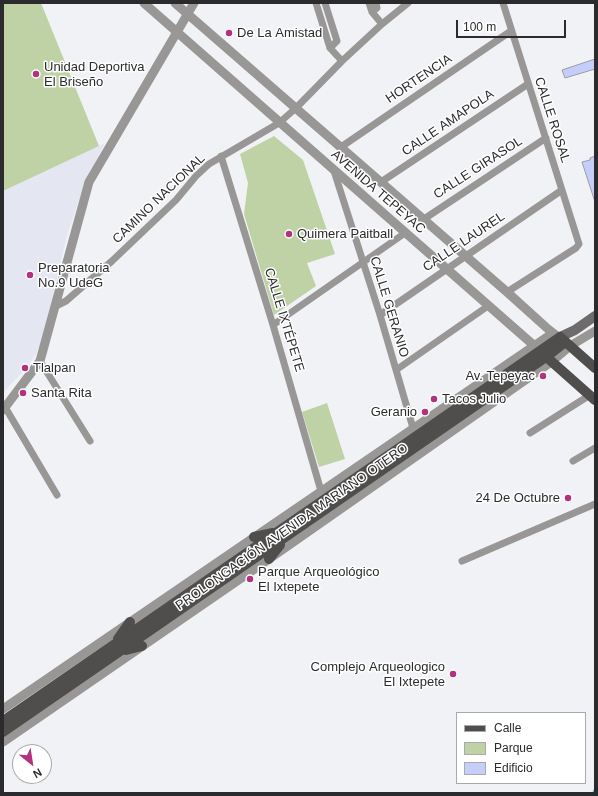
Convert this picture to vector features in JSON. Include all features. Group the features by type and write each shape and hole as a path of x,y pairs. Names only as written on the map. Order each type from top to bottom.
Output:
{"main road":[{"name":"PROLONGACIÓN AVENIDA MARIANO OTERO","path":"41,700 282,535 543,354 595,316"},
{"name":"AVENIDA TEPEYAC","path":"562,340 595,368"},
{"name":"AVENIDA TEPEYAC","path":"543,354 592,397"},
{"path":"254,537 282,535"},
{"path":"269,559 282,535"},
{"path":"116,648 130,622"},
{"path":"116,648 142,646"},
{"path":"3,721 41,700"},
{"path":"3,732 41,700"}],"street":[{"name":"AVENIDA TEPEYAC","path":"144,3 543,354"},
{"name":"AVENIDA TEPEYAC","path":"175,3 424,218 562,340"},
{"path":"57,495 4,409 40,361 90,182 194,3"},
{"path":"316,3 330,48 342,61"},
{"path":"369,3 372,12 382,24"},
{"path":"372,12 377,8 376,3"},
{"name":"CAMINO NACIONAL","path":"56,306 66,301 112,261 176,200 196,176 209,164 279,123 296,108 342,61 382,24 408,3"},
{"name":"CALLE ROSAL","path":"503,3 579,244 576,248 508,292"},
{"path":"319,11 326,6 337,41 330,48"},
{"name":"HORTENCIA","path":"341,146 511,31"},
{"name":"CALLE AMAPOLA","path":"381,182 528,84"},
{"name":"CALLE GIRASOL","path":"424,218 546,138"},
{"name":"CALLE IXTÉPETE","path":"221,156 273,325 321,492"},
{"name":"CALLE GERANIO","path":"334,171 380,315 413,428"},
{"name":"CALLE LAUREL","path":"380,315 562,190"},
{"path":"273,325 405,233"},
{"path":"396,370 488,306"},
{"name":"PROLONGACIÓN AVENIDA MARIANO OTERO","path":"3,742 269,559 562,340 595,331"},
{"name":"PROLONGACIÓN AVENIDA MARIANO OTERO","path":"3,710 413,428 543,354"},
{"path":"40,361 90,441"},
{"path":"530,433 592,397"},
{"path":"573,461 595,448"},
{"path":"462,561 595,504"}],"shaded area":[{"name":"Preparatoria No.9 UdeG","path":"105,143 84,185 67,236 42,339 36,354 26,368 3,393 3,191"}],"green space":[{"name":"Unidad Deportiva El Briseño","path":"3,3 41,3 99,146 3,191"},
{"name":"Quimera Paitball","path":"274,136 303,160 335,254 307,263 316,286 274,315 244,214 248,183 240,154"},
{"path":"327,403 345,459 319,467 302,412"}],"building":[{"path":"595,59 595,69 565,78 562,70"},
{"path":"595,156 595,202 582,162 590,160 590,158"}],"waterway":[{"path":"593,793 595,789"}],"place":[{"name":"De La Amistad","path":"229,33"},
{"name":"Unidad Deportiva El Briseño","path":"36,74"},
{"name":"Quimera Paitball","path":"289,234"},
{"name":"Preparatoria No.9 UdeG","path":"30,275"},
{"name":"Tlalpan","path":"25,368"},
{"name":"Av. Tepeyac","path":"543,376"},
{"name":"Santa Rita","path":"23,393"},
{"name":"Tacos Julio","path":"434,399"},
{"name":"Geranio","path":"425,412"},
{"name":"24 De Octubre","path":"568,498"},
{"name":"Parque Arqueológico El Ixtepete","path":"250,579"},
{"name":"Complejo Arqueologico El Ixtepete","path":"453,674"}]}
